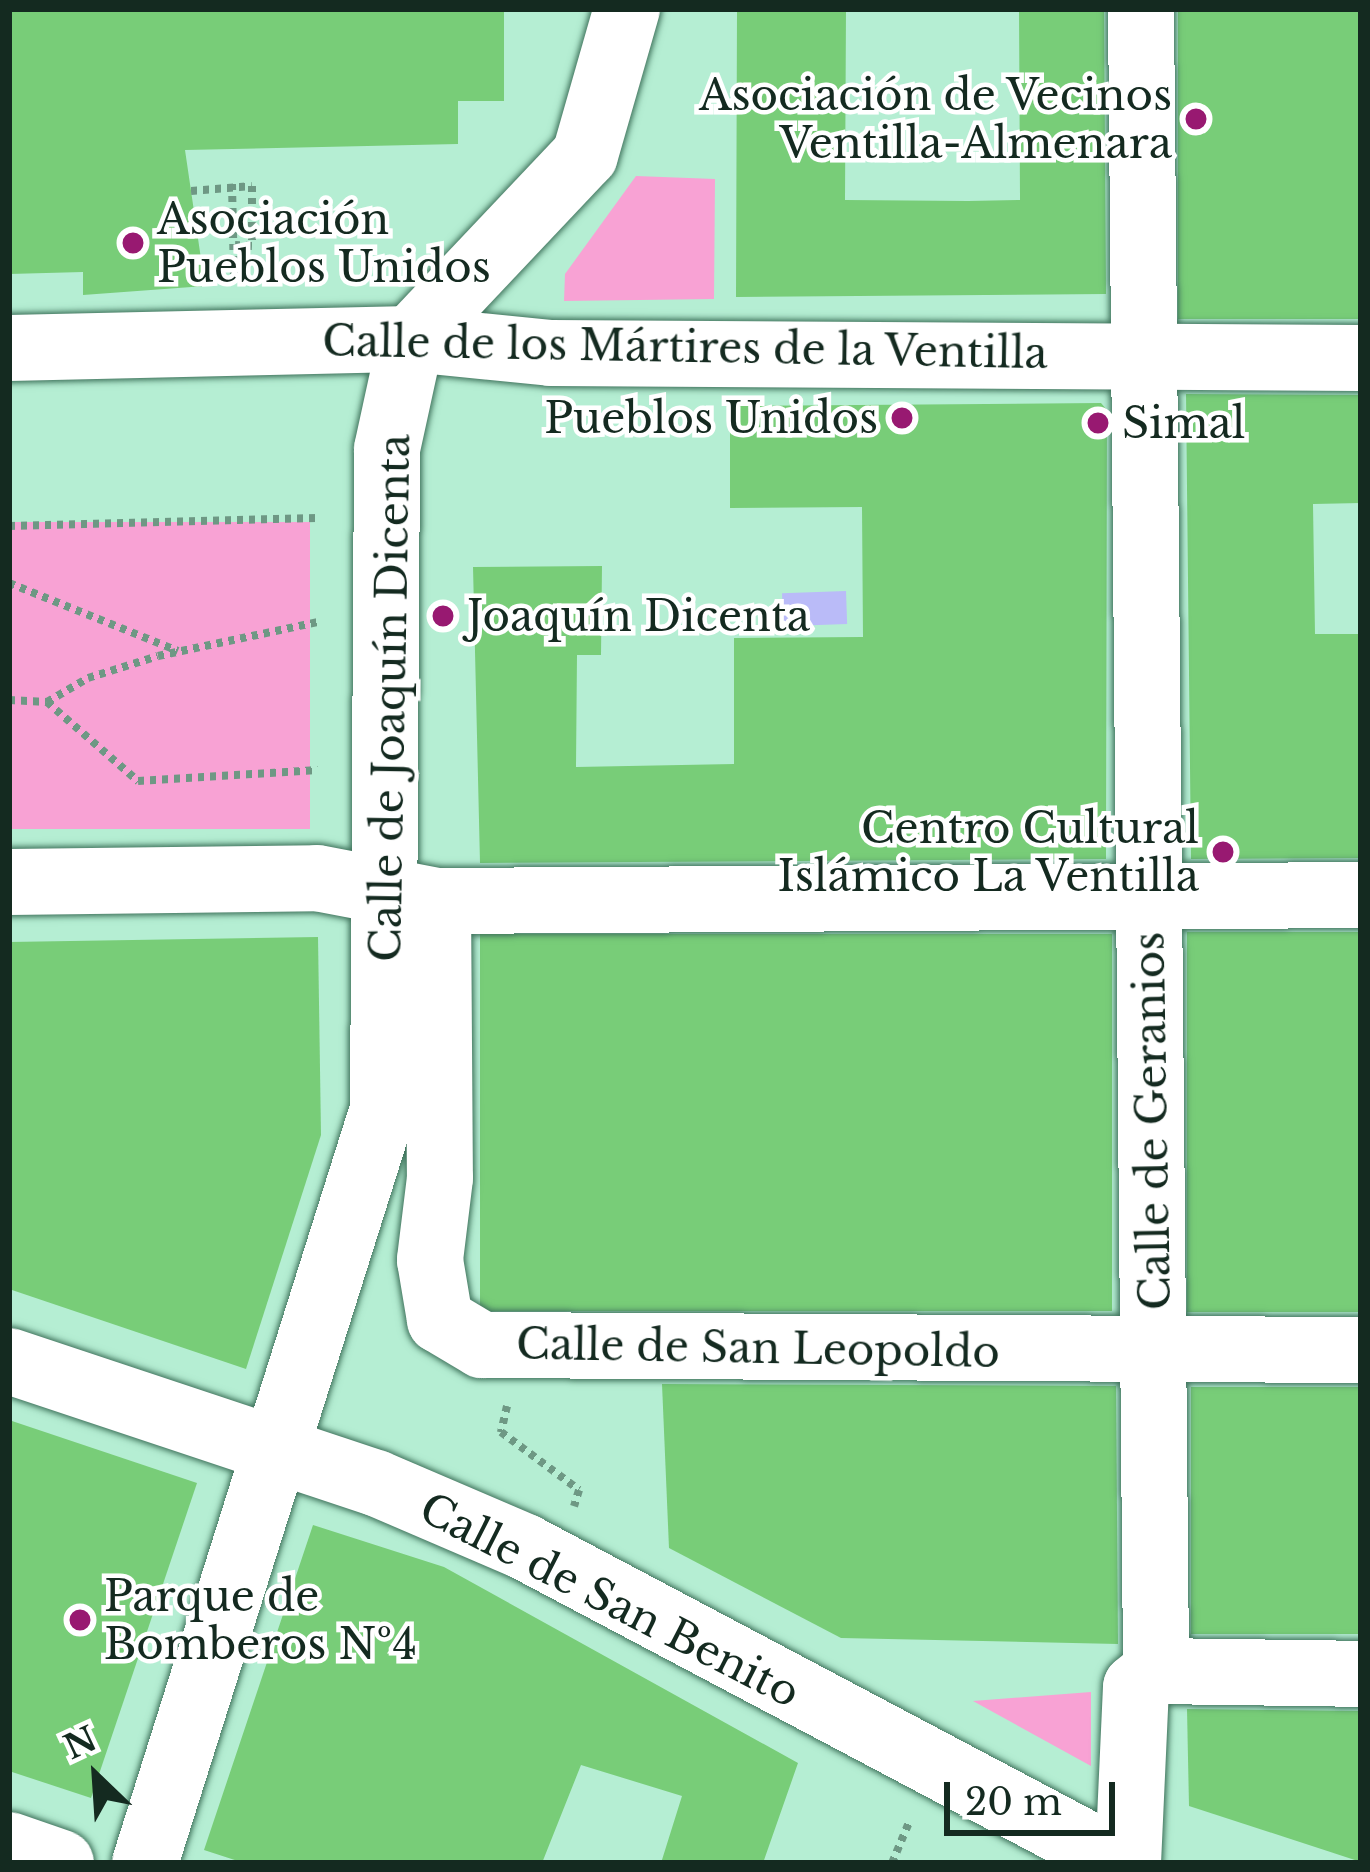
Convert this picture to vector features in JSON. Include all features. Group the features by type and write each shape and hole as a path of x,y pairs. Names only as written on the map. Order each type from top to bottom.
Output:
{"street":[{"path":"411,339 585,155 627,9"},
{"name":"Calle de Geranios","path":"1125,1863 1136,1687 1156,1672 1141,9"},
{"name":"Calle de los Mártires de la Ventilla","path":"9,348 411,339 551,353 1361,358"},
{"name":"Calle de Joaquín Dicenta","path":"146,1863 383,1109 413,895 387,448 411,339"},
{"path":"9,882 317,878 413,895 1361,895"},
{"name":"Calle de San Leopoldo","path":"413,895 440,1178 430,1260 440,1320 482,1346 1361,1350"},
{"name":"Calle de San Benito","path":"9,1361 273,1448 525,1547 1125,1863"},
{"path":"1156,1672 1361,1674"},
{"path":"9,1845 61,1863"}],"path":[{"path":"191,190 232,184 253,186 252,246 235,245 232,184"},
{"path":"9,526 317,518"},
{"path":"9,583 179,651"},
{"path":"9,700 47,702 88,678 179,651 318,622"},
{"path":"47,702 138,781 318,770"},
{"path":"501,1432 579,1490 574,1506"},
{"path":"892,1863 910,1818"}],"shaded area":[{"path":"636,176 715,179 714,299 564,301 565,274"},
{"path":"9,522 310,522 310,829 9,829"},
{"path":"1091,1692 1091,1766 973,1701"}],"water":[{"path":"846,591 847,624 783,626 782,593"}],"building":[{"path":"9,9 504,9 504,101 458,101 458,144 185,150 205,286 83,295 83,272 9,274"},
{"path":"737,9 846,9 845,200 968,201 1020,200 1019,9 1104,9 1106,294 736,297"},
{"path":"1178,9 1361,9 1361,319 1178,319"},
{"path":"1186,394 1361,395 1361,503 1313,504 1315,634 1361,634 1361,858 1191,859"},
{"path":"1101,403 1107,410 1106,859 480,863 473,567 602,566 601,655 577,655 576,767 734,764 734,638 863,637 862,507 730,508 730,406"},
{"path":"1187,932 1361,932 1361,1312 1187,1312"},
{"path":"480,934 1112,934 1112,1311 480,1311"},
{"path":"318,937 321,1135 246,1369 9,1289 9,942"},
{"path":"662,1384 1116,1386 1118,1644 841,1638 669,1548"},
{"path":"1191,1387 1361,1387 1361,1634 1191,1634"},
{"name":"Parque de Bomberos Nº4","path":"9,1420 197,1483 91,1798 9,1771"},
{"path":"313,1525 444,1567 798,1763 763,1863 661,1863 682,1796 581,1765 542,1863 244,1863 204,1850"},
{"path":"1187,1709 1361,1711 1361,1862 1189,1806"}],"place":[{"name":"Asociación de Vecinos Ventilla-Almenara","path":"1196,119"},
{"name":"Asociación Pueblos Unidos","path":"133,243"},
{"name":"Pueblos Unidos","path":"902,418"},
{"name":"Simal","path":"1098,423"},
{"name":"Joaquín Dicenta","path":"443,616"},
{"name":"Centro Cultural Islámico La Ventilla","path":"1223,852"},
{"name":"Parque de Bomberos Nº4","path":"80,1620"}]}
